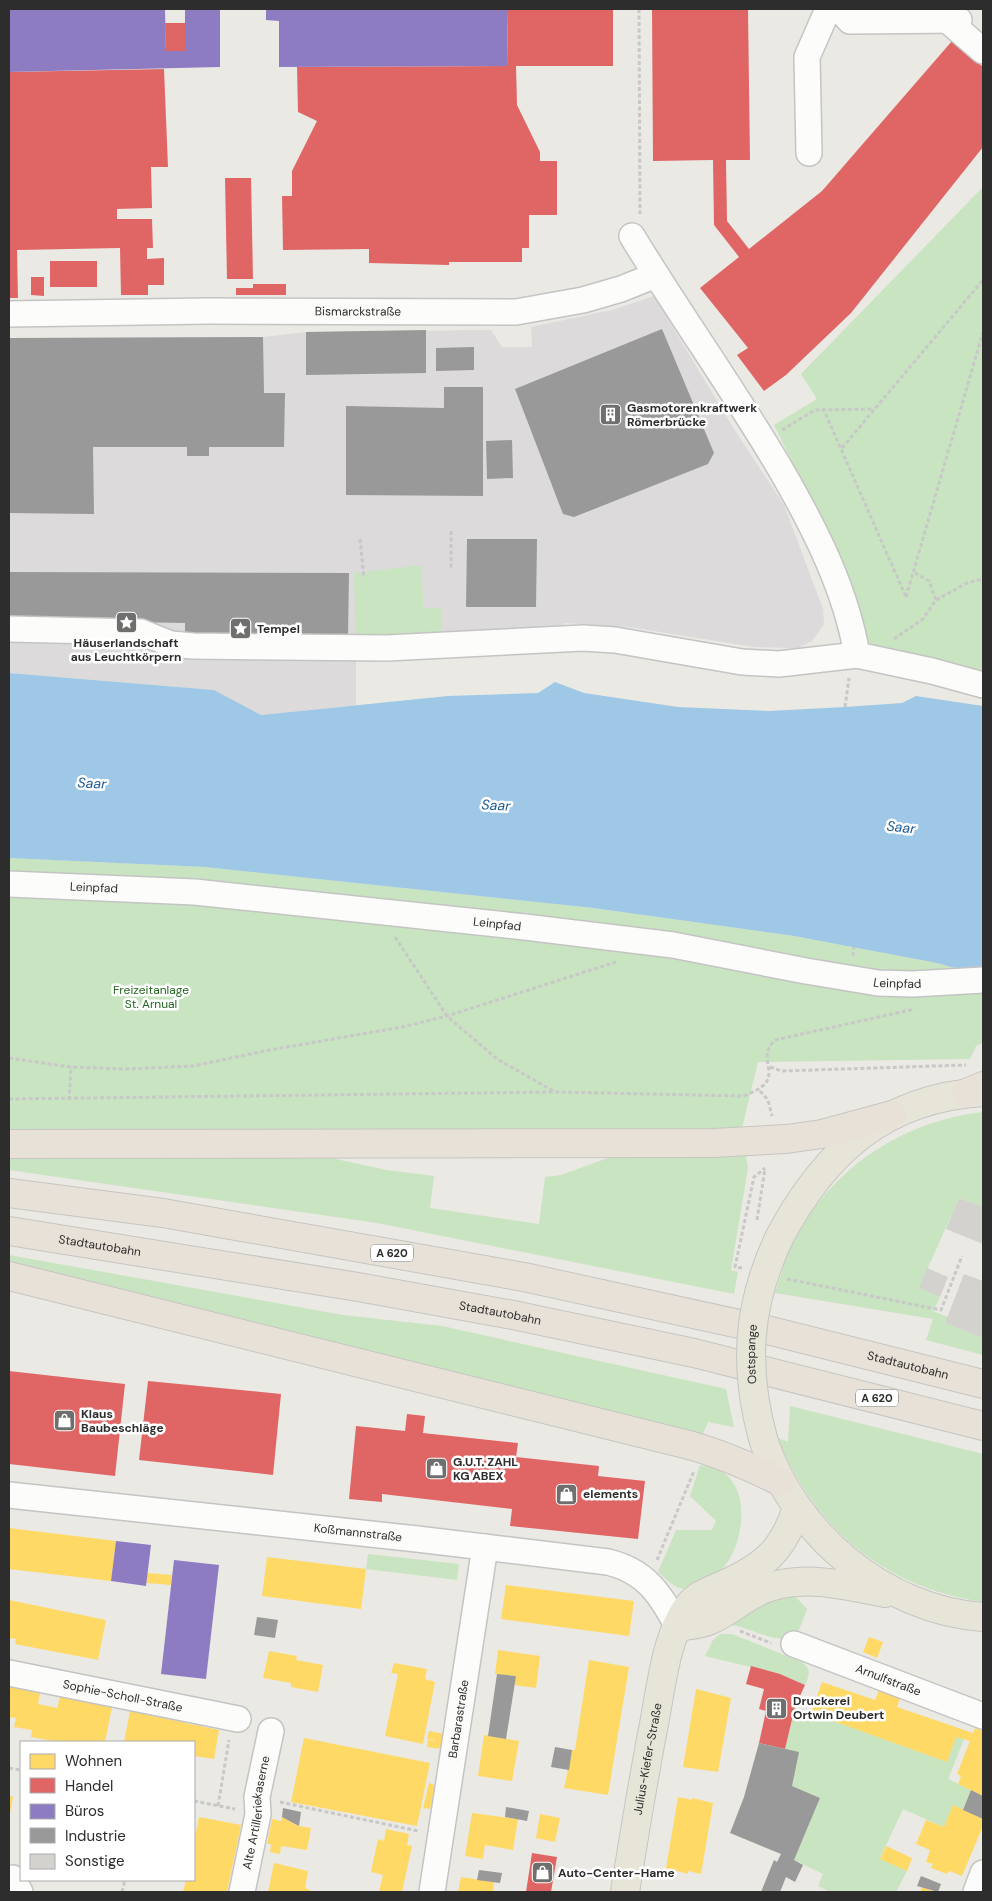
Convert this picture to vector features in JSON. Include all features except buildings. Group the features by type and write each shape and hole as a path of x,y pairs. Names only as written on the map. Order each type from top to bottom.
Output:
{"highway":[{"path":"9,1144 713,1144 813,1136 892,1115"},
{"name":"Stadtautobahn","path":"9,1193 163,1213 524,1277 838,1347 983,1384"},
{"name":"Stadtautobahn","path":"9,1231 358,1287 522,1317 694,1353 983,1426"},
{"path":"9,1276 689,1445 750,1466 781,1482"}],"main road":[{"name":"Ostspange","path":"976,1084 892,1115 849,1144 828,1163 796,1206 780,1236 758,1292 750,1334 751,1382 764,1442 781,1482 798,1508 832,1549 884,1586 944,1610 983,1617"},
{"name":"Julius-Kiefer-Straße","path":"625,1892 663,1671 678,1627 688,1607 695,1599 734,1580 764,1562 777,1549 789,1532 798,1508"},
{"path":"678,1627 707,1622 744,1598 787,1583 806,1581 832,1582 911,1597"}],"street":[{"path":"809,153 808,57 828,9"},
{"path":"839,9 850,21 953,20 983,51"},
{"path":"632,236 764,440 808,517 837,584 853,631 857,655"},
{"name":"Bismarckstraße","path":"9,314 208,311 516,312 583,300 621,290 656,275"},
{"path":"9,630 141,632 171,644 193,646 387,648 583,638 615,640 742,662 779,664 857,655 932,671 983,685"},
{"name":"Leinpfad","path":"9,884 195,892 378,911 673,945 878,983 913,984 983,980"},
{"name":"Koßmannstraße","path":"9,1495 583,1558 620,1565 636,1572 648,1582 667,1607 678,1627"},
{"name":"Barbarastraße","path":"432,1892 485,1547"},
{"name":"Arnulfstraße","path":"794,1644 983,1716"},
{"name":"Sophie-Scholl-Straße","path":"9,1673 235,1718"},
{"name":"Alte Artilleriekaserne","path":"242,1892 258,1814 258,1798 271,1731"},
{"path":"976,1892 983,1873"}],"path":[{"path":"632,236 640,216 639,9"},
{"path":"842,448 983,280"},
{"path":"822,408 842,448 906,597 915,573 983,332"},
{"path":"764,440 815,410 822,408 874,409"},
{"path":"451,531 451,569"},
{"path":"360,540 364,578"},
{"path":"915,573 929,581 936,600"},
{"path":"890,641 923,619 936,600 967,583 983,579"},
{"path":"845,707 848,684"},
{"path":"378,911 447,1016 497,1059 555,1092"},
{"path":"9,1058 71,1067 126,1070 192,1066 402,1027 447,1016 626,959"},
{"path":"9,1099 69,1100 555,1092 743,1096 760,1091 768,1079 770,1067 766,1056 767,1048 775,1040 918,1007"},
{"path":"69,1100 71,1067"},
{"path":"770,1067 782,1071 976,1084"},
{"path":"760,1091 768,1100 773,1112 772,1124"},
{"path":"757,1220 764,1176"},
{"path":"798,1282 941,1310 962,1256"},
{"path":"657,1561 696,1464"},
{"path":"733,1629 784,1647 794,1644"},
{"path":"195,1801 218,1806 235,1718"},
{"path":"258,1798 441,1833"}],"shaded area":[{"path":"654,296 734,429 784,505 823,609 824,624 812,641 798,648 754,647 629,627 565,623 556,631 356,638 356,705 261,715 214,690 9,673 9,338 263,337 306,332 491,330 502,347 532,347 531,327 612,310"}],"green space":[{"path":"983,187 983,675 881,649 871,644 862,634 817,512 774,425 817,399 801,374"},
{"path":"422,565 423,608 441,608 441,634 356,637 354,573"},
{"name":"Freizeitanlage St. Arnual","path":"9,858 205,867 593,908 794,936 937,963 962,970 983,968 983,1043 976,1046 970,1059 758,1062 742,1128 655,1131 9,1130"},
{"path":"983,1112 983,1207 959,1198 919,1288 940,1297 933,1311 948,1317 946,1323 983,1338 983,1355 926,1340 933,1319 775,1293 786,1258 795,1239 811,1213 829,1190 850,1170 873,1152 898,1137 954,1117"},
{"path":"9,1155 327,1157 386,1170 434,1176 430,1208 539,1224 545,1177 561,1175 608,1158 746,1156 748,1168 731,1270 738,1272 734,1294 377,1223 9,1170"},
{"path":"9,1255 343,1315 442,1326 726,1389 734,1427 708,1422 703,1434 9,1262"},
{"path":"790,1406 983,1454 983,1602 948,1595 915,1583 885,1568 858,1549 833,1526 812,1500 793,1471 778,1438 788,1442"},
{"path":"700,1465 719,1470 730,1478 737,1489 740,1502 740,1530 731,1557 722,1569 714,1576 697,1585 689,1588 680,1588 658,1572 676,1530 712,1530 716,1521 690,1496"},
{"path":"368,1554 459,1564 457,1580 366,1569"},
{"path":"792,1593 807,1609 796,1638 778,1638 742,1627 723,1624 738,1613"},
{"path":"720,1634 732,1634 802,1662 809,1672 805,1685 780,1674 705,1656 713,1640"},
{"path":"795,1707 947,1762 956,1737 964,1739 948,1779 971,1790 963,1810 944,1827 903,1809 880,1858 907,1871 896,1892 830,1892 818,1886 823,1874 794,1860 820,1798 792,1786 785,1749"}],"water":[{"name":"Saar","path":"9,673 214,690 261,715 448,696 538,693 555,682 584,693 678,707 769,711 902,703 916,696 983,706 983,968 962,970 937,963 794,936 593,908 205,867 9,858"}],"place":[{"name":"Gasmotorenkraftwerk Römerbrücke","path":"611,415"},
{"name":"Häuserlandschaft aus Leuchtkörpern","path":"126,622"},
{"name":"Tempel","path":"241,629"},
{"name":"Klaus Baubeschläge","path":"65,1421"},
{"name":"G.U.T. ZAHL KG ABEX","path":"437,1469"},
{"name":"elements","path":"567,1494"},
{"name":"Druckerei Ortwin Deubert","path":"777,1708"},
{"name":"Auto-Center-Hame","path":"542,1873"}]}
